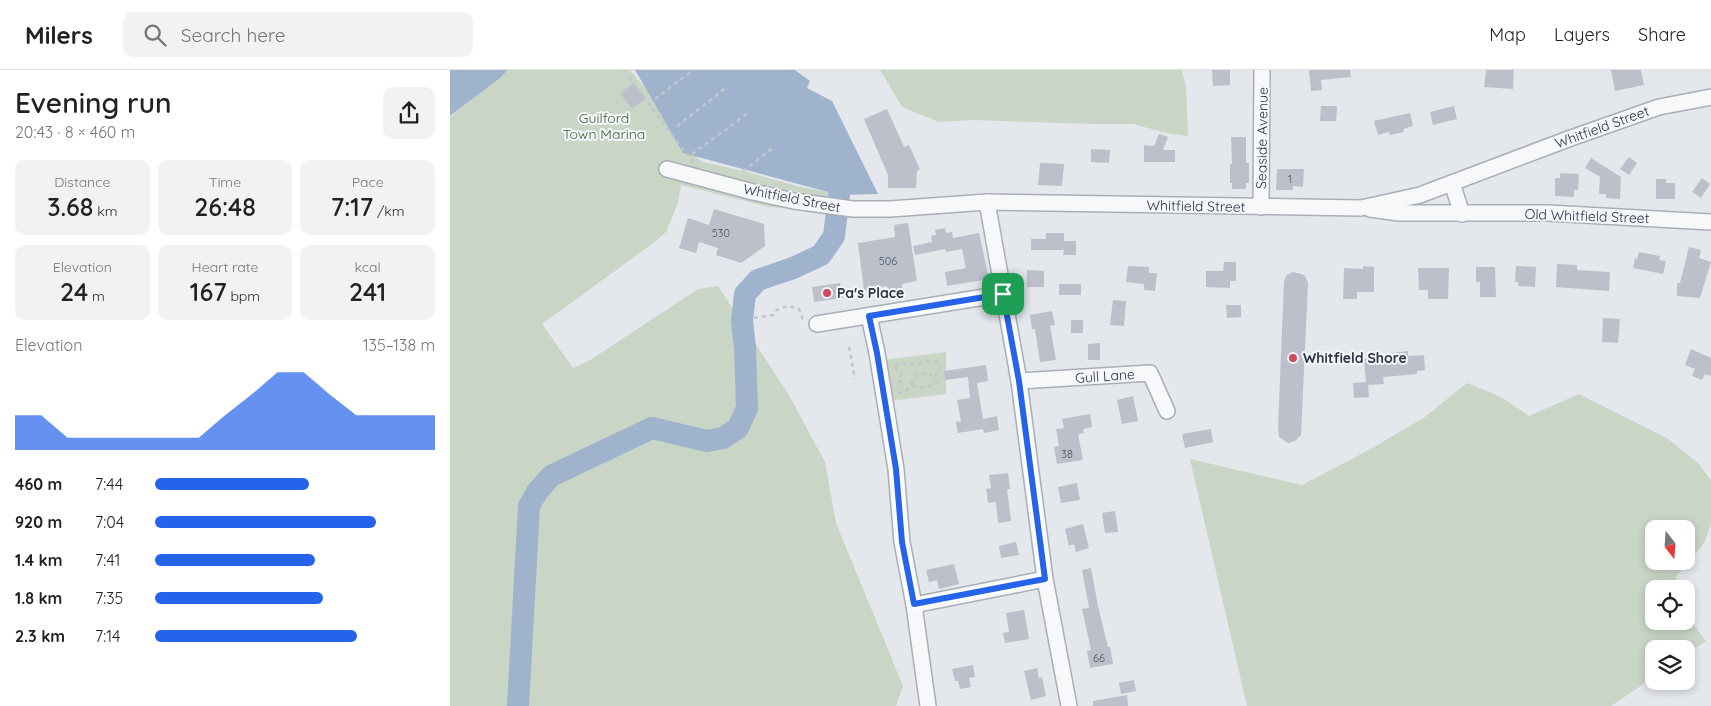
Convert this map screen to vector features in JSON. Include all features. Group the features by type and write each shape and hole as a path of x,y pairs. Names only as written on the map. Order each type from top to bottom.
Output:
{"street":[{"name":"Seaside Avenue","path":"1261,207 1262,70"},
{"name":"Whitfield Street","path":"667,169 752,192 825,206 853,209 890,209 987,202 1361,208 1420,195 1659,107 1711,97"},
{"path":"1452,183 1462,214"},
{"path":"987,202 1019,381 1045,579 1069,706"},
{"name":"Old Whitfield Street","path":"1361,208 1399,214 1548,213 1711,222"},
{"path":"811,326 1003,294"},
{"path":"869,316 896,469 902,542 914,604 928,706"},
{"name":"Gull Lane","path":"1019,381 1150,373 1166,411"},
{"path":"914,604 1045,579"}],"path":[{"path":"624,70 679,145 694,162"},
{"path":"655,99 693,70"},
{"path":"677,126 727,87"},
{"path":"692,154 748,113"},
{"path":"743,171 772,148"},
{"path":"754,318 773,316 778,308 797,307 811,326"},
{"path":"849,347 855,379"},
{"path":"932,360 937,362 940,370 935,376 936,384 924,388 912,386 902,393 896,391 894,386 902,380 900,372 895,368 897,364 914,365 932,360"},
{"path":"912,386 913,380 920,374 935,376"}],"green space":[{"name":"Guilford Town Marina","path":"509,70 630,70 677,126 692,154 703,162 828,192 825,210 769,207 681,185 678,203 666,232 542,324 573,368 592,359 698,289 718,286 790,397 825,462 836,523 903,686 896,706 450,706 450,117"},
{"path":"880,70 1182,70 1186,87 1188,136 1167,133 1133,124 972,120 939,122 902,107"},
{"path":"946,352 946,394 890,401 883,360"},
{"path":"1467,383 1501,397 1529,416 1579,394 1667,438 1699,464 1711,481 1711,523 1705,542 1695,554 1695,520 1645,520 1645,570 1682,570 1676,577 1677,580 1645,580 1645,630 1695,630 1695,626 1706,641 1695,648 1695,640 1645,640 1645,683 1611,706 1247,706 1190,459 1302,485 1367,451 1425,417"}],"water":[{"path":"450,70 508,70 450,116"},
{"path":"635,70 795,70 810,81 807,88 832,101 878,194 839,195 683,153"}],"building":[{"path":"1212,70 1230,70 1230,85 1213,86"},
{"path":"1309,70 1350,70 1351,77 1321,80 1322,90 1311,91"},
{"path":"1486,70 1514,70 1513,89 1484,87"},
{"path":"1611,70 1641,70 1644,85 1615,91"},
{"path":"634,83 646,99 632,109 620,93"},
{"path":"1321,106 1337,106 1336,121 1320,121"},
{"path":"1454,106 1457,119 1433,125 1430,112"},
{"path":"887,109 904,147 909,145 920,169 917,171 916,188 888,188 888,175 864,119"},
{"path":"1410,113 1413,126 1403,129 1404,132 1390,135 1389,132 1378,135 1374,121"},
{"path":"1159,134 1168,137 1163,150 1175,150 1175,162 1144,162 1144,145 1154,146"},
{"path":"1231,137 1246,137 1246,163 1249,163 1249,183 1246,183 1246,189 1232,189 1232,183 1230,183 1230,164 1232,164"},
{"path":"1091,149 1110,150 1109,163 1091,162"},
{"path":"1629,157 1637,163 1629,175 1620,169"},
{"path":"1591,158 1621,177 1620,199 1606,198 1606,194 1599,194 1600,177 1585,168"},
{"path":"1040,163 1064,164 1062,186 1038,185"},
{"path":"1277,169 1304,169 1303,187 1293,186 1293,190 1276,190"},
{"path":"1560,173 1579,174 1578,190 1574,190 1574,197 1555,196 1555,178 1560,178"},
{"path":"1702,178 1710,184 1701,198 1692,192"},
{"path":"1656,179 1666,179 1666,183 1675,183 1675,199 1656,199"},
{"path":"714,209 764,224 765,246 741,263 716,255 718,248 699,242 696,253 679,248 688,218 709,225"},
{"path":"908,223 917,281 902,284 903,295 889,297 887,286 864,290 858,243 895,237 894,225"},
{"path":"945,228 946,233 952,232 953,238 979,233 989,279 947,286 945,272 966,268 962,249 946,252 945,249 915,255 913,246 932,242 931,236 936,235 935,230"},
{"path":"1046,233 1064,233 1064,241 1076,241 1076,255 1063,255 1064,250 1031,250 1031,239 1046,239"},
{"path":"1689,247 1701,250 1699,258 1711,262 1700,298 1677,296 1677,283 1680,283"},
{"path":"1639,252 1660,256 1659,260 1666,261 1663,274 1633,268 1635,258 1637,259"},
{"path":"1224,262 1236,262 1236,281 1230,281 1230,288 1206,287 1206,271 1223,271"},
{"path":"1557,264 1577,265 1577,270 1610,272 1609,291 1556,287"},
{"path":"1128,266 1149,267 1149,273 1157,273 1155,291 1144,290 1144,284 1126,282"},
{"path":"1363,266 1374,267 1374,292 1357,292 1357,299 1343,299 1344,268 1363,269"},
{"path":"1516,266 1536,267 1535,287 1518,286 1518,282 1515,282"},
{"path":"1476,267 1495,267 1496,297 1480,297 1480,282 1476,282"},
{"path":"1418,268 1449,268 1448,299 1428,299 1428,290 1419,290"},
{"path":"1027,270 1044,271 1044,287 1027,287"},
{"name":"Whitfield Shore","path":"1292,272 1305,276 1308,283 1301,435 1295,441 1288,443 1279,437 1278,428 1284,282 1286,276"},
{"name":"Pa's Place","path":"840,283 843,298 814,302 812,287"},
{"path":"1059,284 1081,284 1081,295 1059,295"},
{"path":"1113,300 1126,301 1124,326 1110,325"},
{"path":"1226,305 1241,305 1241,317 1227,318"},
{"path":"1052,311 1055,325 1050,326 1056,360 1040,362 1035,329 1032,329 1030,315"},
{"path":"1603,318 1620,319 1618,343 1602,342"},
{"path":"1071,320 1083,320 1083,333 1071,333"},
{"path":"1100,343 1100,360 1088,360 1088,344"},
{"path":"1691,349 1711,358 1711,376 1705,374 1702,380 1692,376 1695,369 1685,365"},
{"path":"1408,351 1408,356 1424,355 1425,370 1417,371 1417,374 1383,377 1384,384 1368,385 1369,397 1354,398 1353,383 1366,382 1364,359 1392,357 1392,353"},
{"path":"986,365 988,381 977,383 983,419 997,416 999,430 984,433 983,429 958,433 956,422 961,421 957,400 970,398 968,377 945,380 944,371"},
{"path":"1133,396 1138,421 1122,424 1117,400"},
{"path":"1090,414 1092,427 1083,429 1084,433 1078,434 1083,460 1057,464 1054,447 1059,446 1056,429 1064,428 1062,419"},
{"path":"1211,429 1213,442 1185,448 1182,434"},
{"path":"1008,473 1010,489 1007,489 1011,521 998,523 996,502 988,503 986,489 991,488 989,475"},
{"path":"1077,483 1080,500 1061,503 1058,487"},
{"path":"1115,511 1118,532 1105,533 1102,513"},
{"path":"1083,524 1089,548 1076,552 1074,544 1069,546 1065,529"},
{"path":"1016,542 1019,555 1001,558 999,546"},
{"path":"954,564 959,584 939,589 937,580 929,582 926,570"},
{"path":"1091,568 1098,606 1113,664 1090,668 1087,651 1091,650 1082,609 1089,608 1082,570"},
{"path":"1024,610 1029,639 1005,643 1003,633 1009,632 1006,613"},
{"path":"973,665 975,677 969,678 971,687 960,689 958,681 955,681 952,669"},
{"path":"1037,668 1039,678 1042,677 1046,696 1031,700 1024,671"},
{"path":"1134,680 1136,691 1121,694 1119,683"},
{"path":"1127,695 1128,706 1093,706 1093,701"}],"waterway":[{"path":"518,706 529,506 537,492 551,476 652,428 707,441 723,438 738,428 747,408 742,321 745,294 758,280 793,268 821,255 834,236 839,195"}],"place":[{"name":"Pa's Place","path":"827,293"},
{"name":"Whitfield Shore","path":"1293,358"}],"route":[{"path":"1003,294 1019,381 1045,579 914,604 902,542 896,469 869,316 1003,294"}]}
